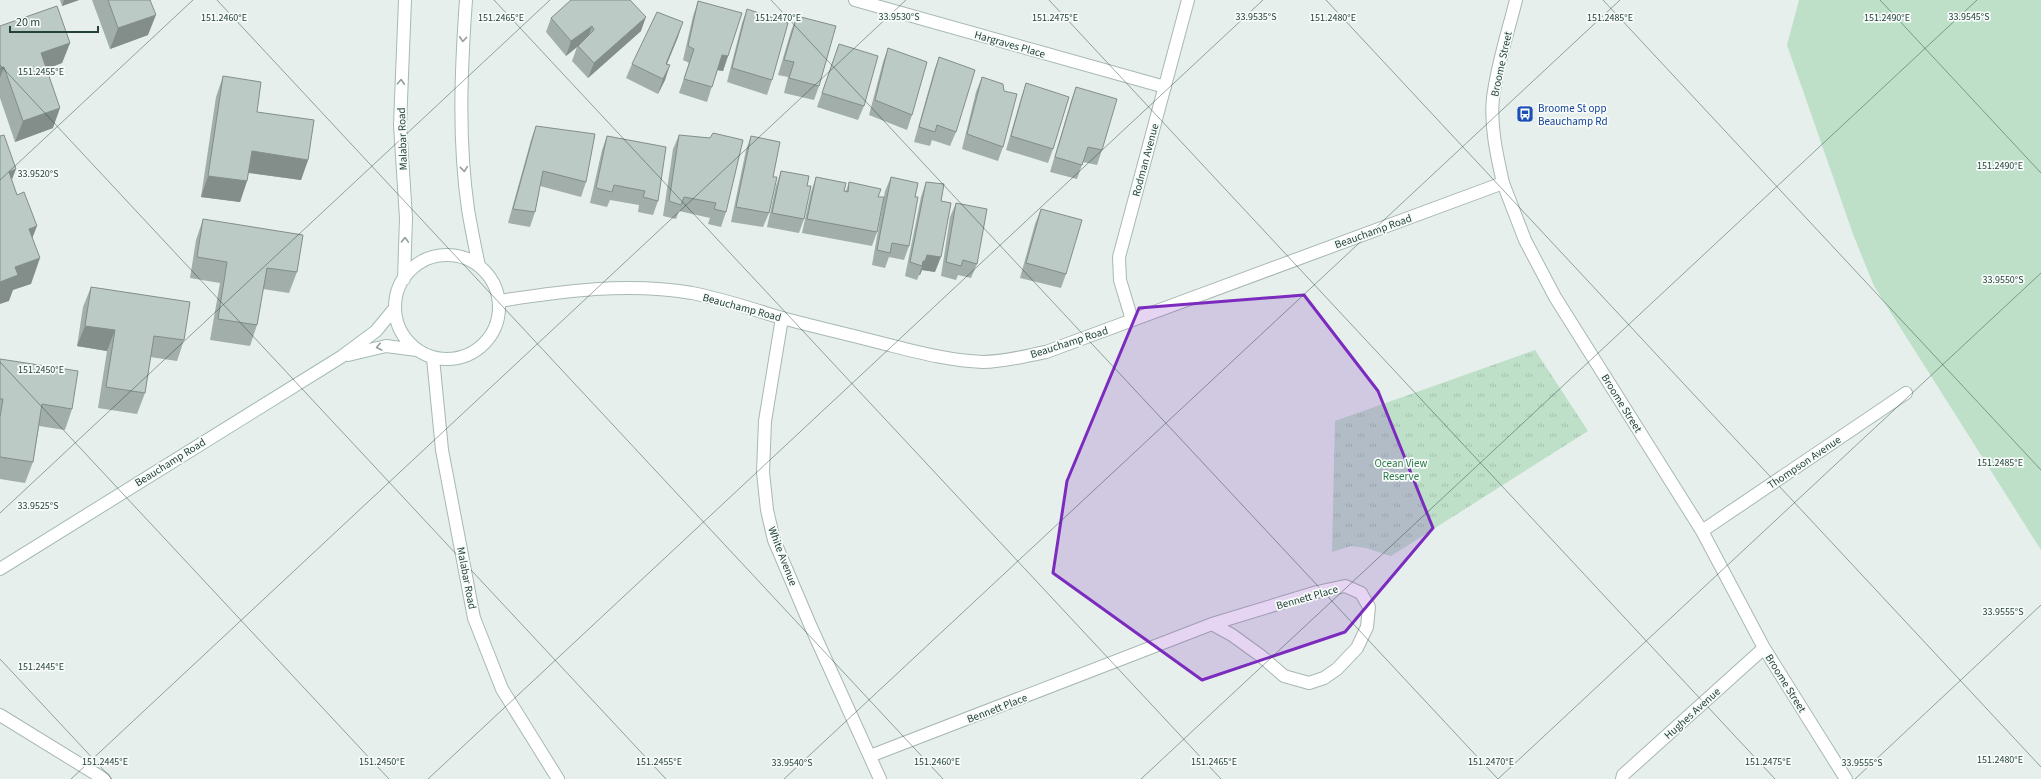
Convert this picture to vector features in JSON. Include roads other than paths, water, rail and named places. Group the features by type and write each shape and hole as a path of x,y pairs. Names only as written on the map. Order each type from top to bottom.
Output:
{"street":[{"name":"Malabar Road","path":"404,279 406,218 400,125 405,0"},
{"path":"466,0 462,60 463,156 468,209 479,266"},
{"name":"Hargraves Place","path":"855,0 1165,87"},
{"name":"Rodman Avenue","path":"1132,320 1120,280 1119,257 1188,0"},
{"name":"Broome Street","path":"1516,0 1505,42 1493,99 1495,146 1503,182 1526,240 1555,297 1702,531 1764,648 1846,779"},
{"name":"Beauchamp Road","path":"499,301 568,290 621,287 690,293 924,354 954,360 984,362 1046,352 1503,182"},
{"path":"438,256 453,256 466,259 479,266 492,282 499,301 498,318 492,334 481,347 466,356 450,360 433,358 417,350 405,339 397,324 395,308 397,293 404,279 413,268 425,260 438,256"},
{"name":"Beauchamp Road","path":"0,569 341,357 376,331 395,308"},
{"name":"White Avenue","path":"782,318 765,421 763,472 767,510 774,540 811,627 880,779"},
{"name":"Beauchamp Road","path":"341,357 386,346 417,350"},
{"name":"Malabar Road","path":"433,358 442,450 474,618 502,688 558,779"},
{"name":"Thompson Avenue","path":"1702,531 1906,393"},
{"name":"Bennett Place","path":"870,756 1212,624 1317,592 1345,586 1361,594 1369,607 1367,627 1357,648 1337,669 1324,678 1309,683 1284,676 1256,652 1212,624"},
{"name":"Hughes Avenue","path":"1622,779 1623,775 1764,648"},
{"path":"0,715 104,779"}],"place":[{"name":"Broome St opp Beauchamp Rd","path":"1525,114"}],"park label":[{"name":"Ocean View Reserve","path":"1401,469"}]}
